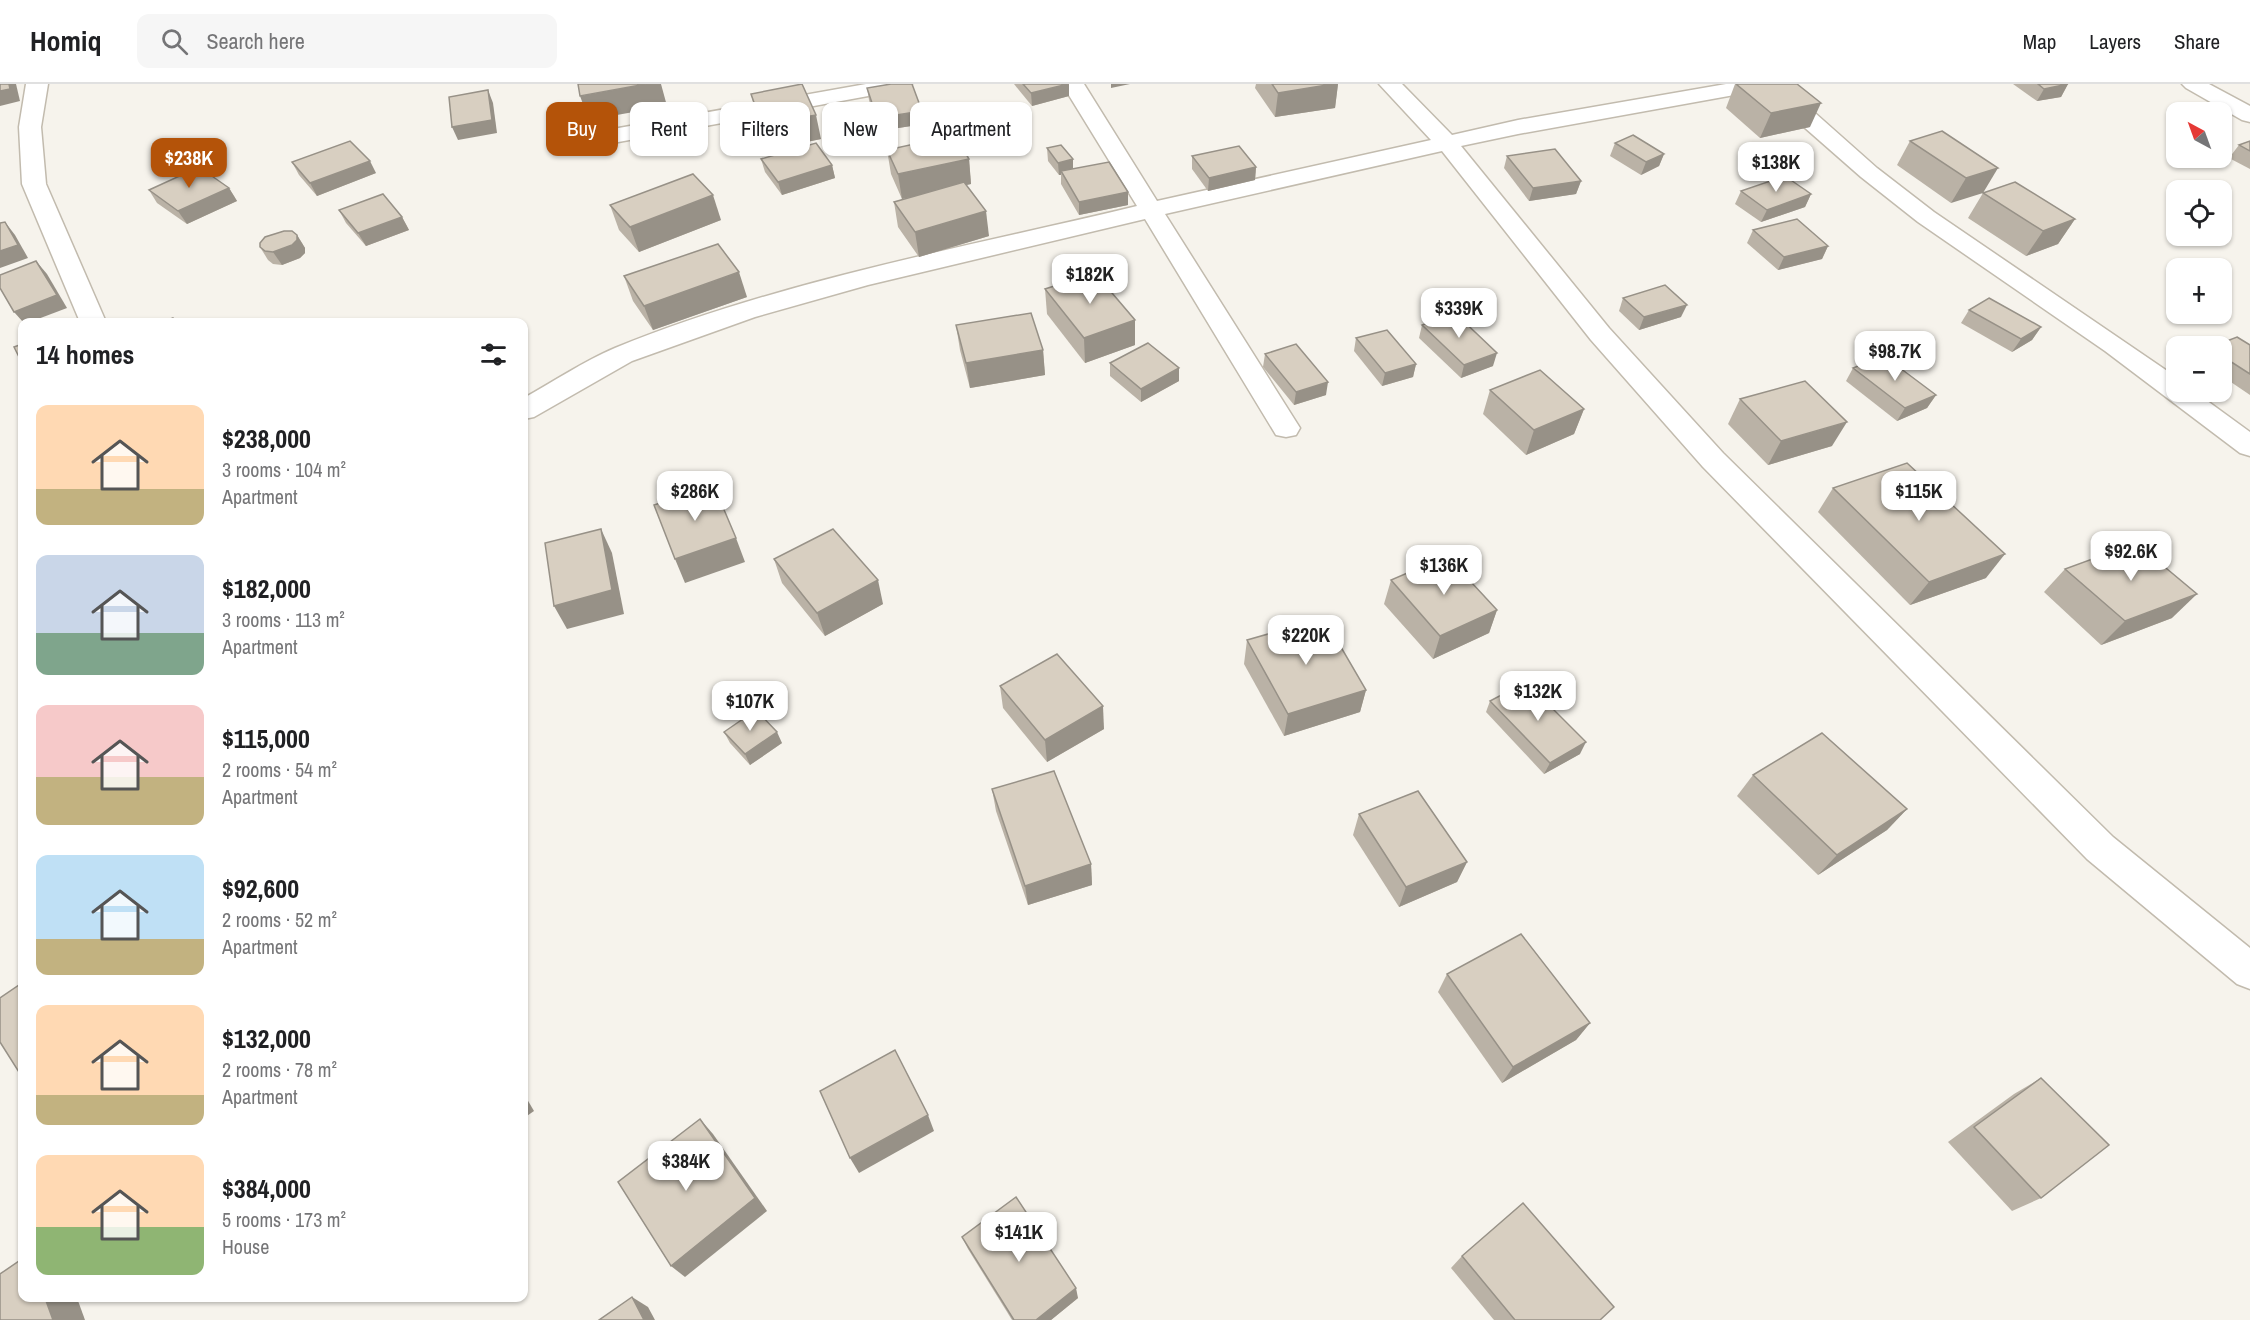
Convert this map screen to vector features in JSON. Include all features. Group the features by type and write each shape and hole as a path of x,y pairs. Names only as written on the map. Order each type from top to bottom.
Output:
{"street":[{"path":"37,84 30,127 34,184 91,318"},
{"path":"618,135 901,84"},
{"path":"1073,84 1286,428"},
{"path":"1390,84 1447,143 1600,334 1713,460 2100,849 2250,971"},
{"path":"528,408 623,355 746,310 862,279 1150,210 1447,143 1762,84"},
{"path":"1769,84 1855,161 1925,216 2119,347 2166,383"},
{"path":"2193,84 2250,115"},
{"path":"2192,402 2250,446"}],"building":[{"path":"0,84 9,84 10,89 0,91"},
{"path":"578,84 646,84 580,96"},
{"path":"802,84 816,115 810,116 810,102 754,102 751,94"},
{"path":"891,84 912,84 919,102 910,102 910,113 898,115 898,102 872,102 867,88"},
{"path":"1023,84 1068,84 1031,93"},
{"path":"1272,84 1333,84 1278,93"},
{"path":"1736,84 1797,84 1821,103 1771,113"},
{"path":"2038,84 2068,84 2044,89"},
{"path":"488,90 492,120 452,127 449,97"},
{"path":"1942,131 1998,168 1966,178 1910,141"},
{"path":"1633,135 1664,154 1646,162 1615,143"},
{"path":"350,141 370,161 310,183 292,162"},
{"path":"2250,141 2250,151 2239,145"},
{"path":"816,143 822,151 822,156 825,156 832,165 778,182 761,159 771,156 810,156 810,145"},
{"path":"910,145 910,156 967,156 969,159 898,174 890,156 898,156 898,148"},
{"path":"1061,145 1073,159 1058,163 1047,148"},
{"path":"1239,146 1256,167 1209,178 1192,156"},
{"path":"1555,149 1581,181 1533,188 1507,156"},
{"path":"1109,162 1128,192 1079,202 1061,171"},
{"path":"199,167 229,188 178,211 149,190"},
{"path":"693,174 713,195 630,227 610,205"},
{"path":"1785,176 1811,194 1767,210 1741,191"},
{"path":"964,182 986,211 915,232 894,202"},
{"path":"2015,182 2075,219 2043,231 1983,193"},
{"path":"383,194 402,217 358,233 339,210"},
{"path":"1797,219 1828,246 1784,257 1753,230"},
{"path":"5,222 18,245 0,251 0,223"},
{"path":"292,231 297,235 297,240 292,245 273,252 265,251 260,247 265,237"},
{"path":"718,244 739,272 644,306 624,276"},
{"path":"36,261 57,295 14,312 0,288 0,275"},
{"path":"1095,273 1135,320 1084,338 1045,289"},
{"path":"1665,285 1687,305 1644,317 1623,298"},
{"path":"1989,298 2041,327 2021,339 1969,310"},
{"path":"1031,313 1043,350 966,363 956,325"},
{"path":"1455,313 1497,353 1464,365 1422,325"},
{"path":"1387,330 1416,364 1385,373 1356,338"},
{"path":"2237,337 2250,345 2250,374 2232,362 2232,339"},
{"path":"1148,343 1179,368 1141,389 1110,363"},
{"path":"1296,344 1328,382 1296,392 1265,354"},
{"path":"1884,356 1936,395 1905,408 1853,368"},
{"path":"1540,370 1584,409 1534,430 1490,390"},
{"path":"1805,381 1847,422 1781,441 1740,399"},
{"path":"1907,463 2005,554 1929,582 1833,488"},
{"path":"714,486 736,538 675,559 654,505"},
{"path":"601,529 612,590 554,606 545,543"},
{"path":"833,529 878,580 817,613 774,559"},
{"path":"2136,543 2197,594 2125,621 2065,569"},
{"path":"1447,556 1497,610 1440,636 1391,580"},
{"path":"1324,618 1366,690 1288,714 1247,640"},
{"path":"1057,654 1103,706 1045,740 1000,686"},
{"path":"1526,682 1586,742 1550,763 1490,701"},
{"path":"756,710 777,732 745,754 724,732"},
{"path":"1822,733 1907,809 1837,855 1753,775"},
{"path":"1054,771 1091,864 1025,886 992,789"},
{"path":"1418,791 1467,862 1406,887 1359,814"},
{"path":"1521,934 1590,1023 1513,1067 1447,974"},
{"path":"18,986 18,1071 0,1042 0,998"},
{"path":"895,1050 928,1115 850,1158 820,1091"},
{"path":"2041,1078 2109,1145 2041,1198 1974,1127"},
{"path":"700,1119 755,1198 671,1266 618,1182"},
{"path":"1016,1197 1076,1288 1036,1320 1014,1320 962,1237"},
{"path":"1523,1203 1614,1307 1600,1320 1515,1320 1462,1256"},
{"path":"18,1262 18,1302 46,1302 53,1320 0,1320 0,1274"},
{"path":"632,1297 644,1320 599,1320"}]}
